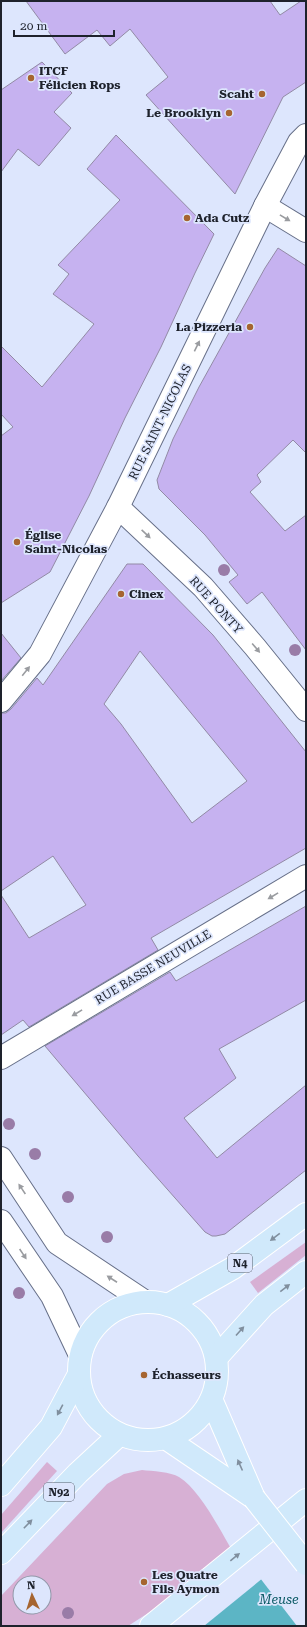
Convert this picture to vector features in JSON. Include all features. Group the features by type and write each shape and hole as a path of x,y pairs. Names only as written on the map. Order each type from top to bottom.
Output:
{"main road":[{"name":"N4","path":"168,1305 233,1268 306,1214"},
{"path":"217,1357 264,1305 306,1272"},
{"path":"1,1485 51,1427 79,1366 88,1335 103,1318 122,1306 144,1301 168,1305 190,1315 208,1334 217,1357 218,1380 212,1401 194,1425 167,1439 150,1441 134,1440 119,1435 98,1421 84,1400 79,1366"},
{"path":"212,1401 254,1498 306,1564"},
{"name":"N92","path":"1,1553 78,1472 119,1435"},
{"path":"167,1439 254,1498"},
{"path":"151,1626 306,1500"}],"street":[{"name":"RUE SAINT-NICOLAS","path":"1,701 40,654 118,507 265,206 299,142 306,135"},
{"path":"265,206 306,231"},
{"name":"RUE PONTY","path":"118,507 203,588 255,647 306,710"},
{"name":"RUE BASSE NEUVILLE","path":"1,1058 306,876"},
{"path":"1,1158 57,1242 144,1301"},
{"path":"1,1221 52,1296 79,1366"}],"shaded area":[{"path":"306,1242 306,1255 258,1293 250,1282"},
{"path":"47,1462 57,1471 1,1533 1,1515"},
{"path":"142,1470 176,1475 187,1483 202,1501 233,1552 181,1592 128,1626 1,1626 1,1596 12,1584 12,1615 52,1615 52,1575 21,1575 107,1484 124,1474"}],"water":[{"name":"Meuse","path":"306,1543 306,1626 204,1626"}],"pier":[{"path":"306,1541 306,1626 297,1626 260,1578"}],"building":[{"path":"26,1 270,1 280,15 301,1 306,1 306,82 283,97 235,194 146,95 168,77 130,29 110,46 97,30 65,54"},
{"path":"42,62 72,93 54,112 71,128 39,166 18,149 1,172 1,90"},
{"path":"116,135 214,234 89,496 50,572 1,603 1,436 13,427 1,414 1,346 42,387 94,324 53,294 69,274 58,265 120,200 87,169"},
{"path":"278,248 306,266 306,453 293,440 257,475 261,482 250,492 285,531 306,515 306,650 262,592 247,604 229,582 238,575 205,535 159,489 157,480 173,439 199,387 265,268"},
{"path":"127,564 143,564 213,635 306,752 306,848 151,938 158,950 29,1027 23,1020 1,1035 1,895 29,938 86,905 53,856 1,891 1,713 6,713 11,709 37,678 43,685","holes":["140,651 247,781 192,823 121,724 104,704"]},
{"path":"1,633 21,658 1,681"},
{"path":"306,906 306,1000 219,1049 236,1078 184,1118 217,1158 306,1085 306,1170 225,1234 212,1236 205,1232 138,1156 45,1046 170,972 176,981"}],"place":[{"name":"ITCF Félicien Rops","path":"31,78"},
{"name":"Scaht","path":"262,94"},
{"name":"Le Brooklyn","path":"229,113"},
{"name":"Ada Cutz","path":"187,218"},
{"name":"La Pizzeria","path":"250,327"},
{"name":"Église Saint-Nicolas","path":"17,542"},
{"name":"Cinex","path":"121,594"},
{"name":"Échasseurs","path":"144,1375"},
{"name":"Les Quatre Fils Aymon","path":"144,1582"}]}
